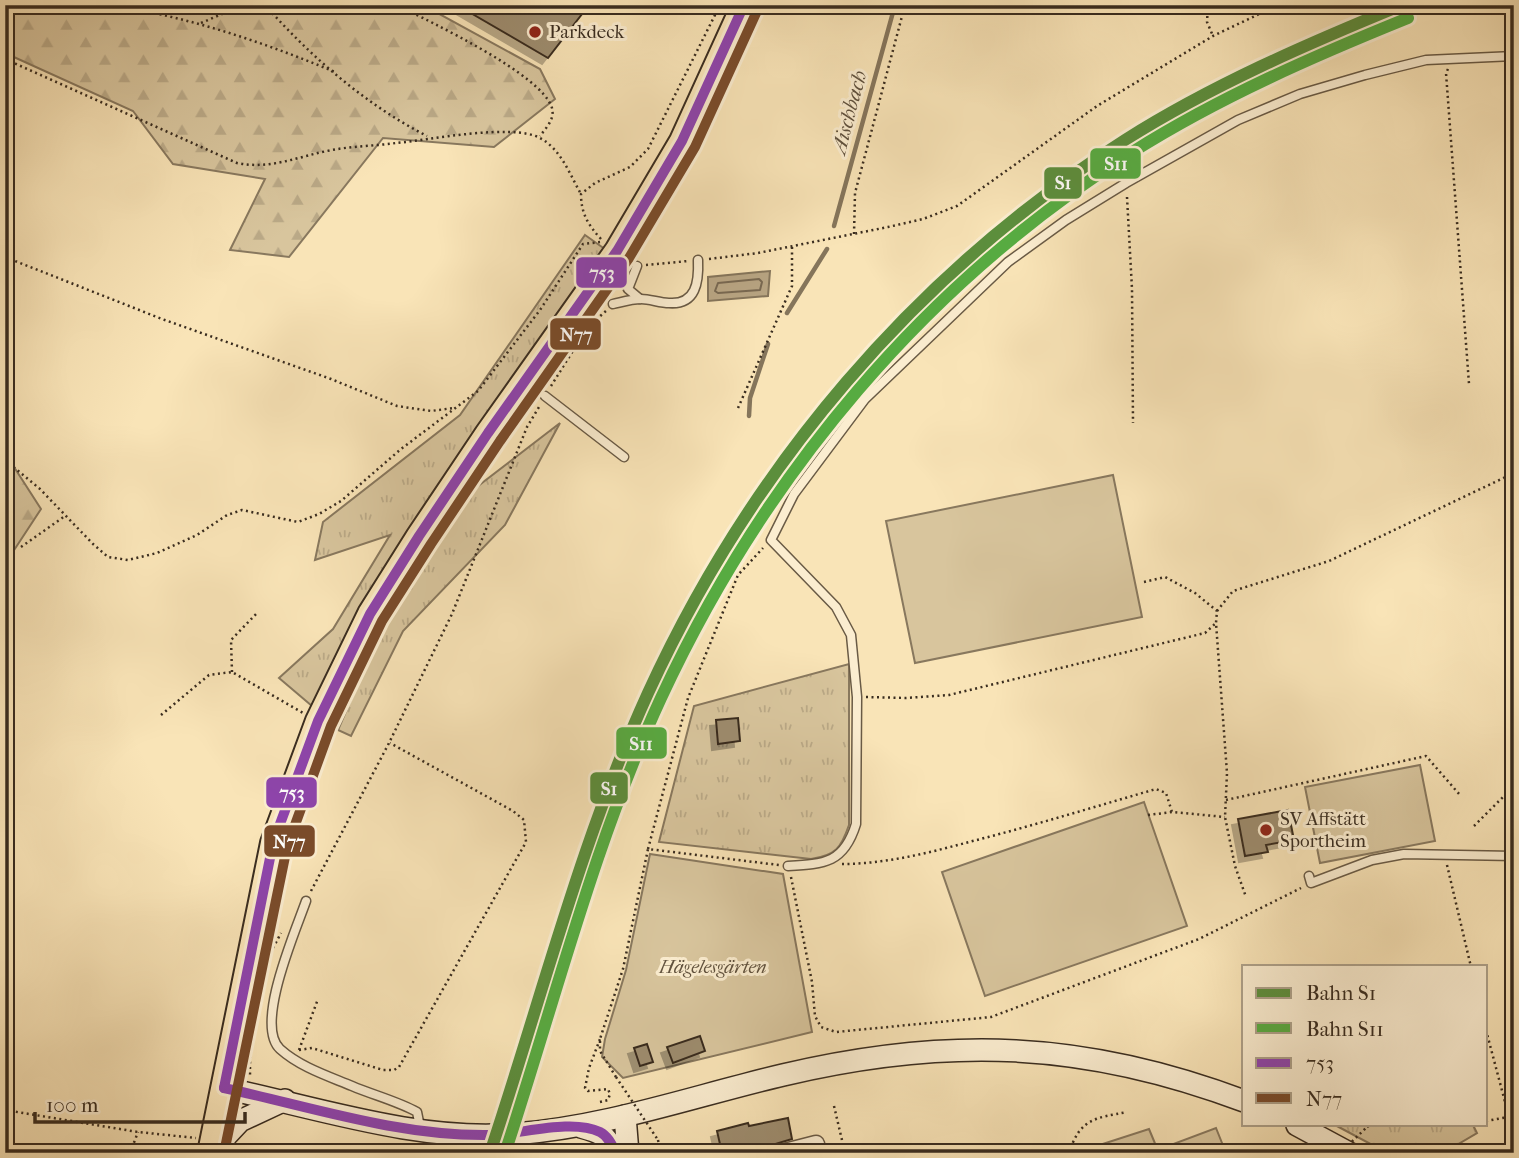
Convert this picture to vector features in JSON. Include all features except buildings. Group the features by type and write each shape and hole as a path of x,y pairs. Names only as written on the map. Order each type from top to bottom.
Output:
{"main road":[{"path":"211,1149 235,1090 273,843 318,722 370,614 488,433 617,251 682,141 744,5"}],"street":[{"path":"235,1090 426,1131 491,1135 579,1127 853,1060 899,1053 974,1049 1046,1053 1111,1062 1184,1080 1242,1100"},
{"path":"211,1149 240,1121 285,1100"},
{"path":"625,1116 628,1153"},
{"path":"1299,1126 1349,1153"},
{"path":"579,1127 600,1132 608,1139 616,1153"},
{"path":"781,1153 816,1144"}],"lane":[{"path":"788,866 814,864 838,856 850,843 856,824 857,697 850,635 836,607 771,540 794,494 865,399 1008,262 1066,220 1238,120 1300,94 1413,62 1455,57 1514,56"},
{"path":"613,304 640,299 671,304 685,302 694,294 699,275 698,260"},
{"path":"637,266 628,289 640,299"},
{"path":"545,396 624,457"},
{"path":"1310,879 1372,860 1404,854 1514,856"},
{"path":"306,901 273,1004 272,1037 279,1048 332,1078 417,1112 426,1131"}],"path":[{"path":"111,5 200,23 335,72"},
{"path":"200,23 243,5"},
{"path":"265,5 286,29 380,109 430,137"},
{"path":"397,5 452,33 521,74 538,88 552,109 552,120 539,137"},
{"path":"581,194 595,183 630,167 648,149 720,5"},
{"path":"854,234 855,193 905,5"},
{"path":"1208,5 1207,22 1213,36"},
{"path":"637,266 792,247 923,219 957,206 1097,106 1213,36 1278,5"},
{"path":"1455,57 1446,73 1469,384"},
{"path":"5,59 168,134 237,163 252,166 265,167 333,150 430,137 475,133 539,137 554,149 581,194 581,208 589,226 604,242 583,244 540,310 478,391 401,449 341,502 298,522 242,510 227,515 197,535 157,553 128,560 108,557 40,489 5,460"},
{"path":"1126,183 1132,289 1133,423"},
{"path":"738,408 792,286 792,247"},
{"path":"5,257 175,324 397,405 431,411 456,407"},
{"path":"306,901 389,743 452,614 527,427 557,373 588,327 613,304"},
{"path":"1245,897 1235,866 1225,817 1227,773 1217,611 1233,591 1329,561 1514,473"},
{"path":"21,547 65,516"},
{"path":"597,1103 608,1100 610,1094 608,1090 588,1091 585,1088 589,1068 624,969 648,849 688,698 738,575 771,540"},
{"path":"1144,582 1165,577 1195,593 1217,611"},
{"path":"232,672 231,640 257,613"},
{"path":"857,697 949,695 1205,633 1216,623"},
{"path":"161,715 209,675 232,672 318,722"},
{"path":"299,1050 312,1048 383,1070 399,1067 526,842 524,820 513,811 389,743"},
{"path":"1226,800 1426,756 1460,795"},
{"path":"814,864 863,864 923,854 1023,829 1156,789 1166,793 1172,812"},
{"path":"1474,826 1503,797 1514,796"},
{"path":"1149,815 1172,812 1225,817"},
{"path":"648,849 788,866 812,982 815,1016 821,1027 836,1032 991,1017 1199,939 1310,879"},
{"path":"1444,855 1471,965"},
{"path":"270,955 286,924"},
{"path":"294,1058 318,999"},
{"path":"1488,1038 1509,1118"},
{"path":"600,1040 600,1051 658,1140 661,1153"},
{"path":"235,1090 252,1072 249,1050"},
{"path":"834,1106 845,1153"},
{"path":"5,1110 138,1132 211,1149"},
{"path":"1069,1153 1073,1141 1091,1119 1127,1112"},
{"path":"1488,1121 1514,1116"},
{"path":"1340,1153 1368,1126"},
{"path":"130,1153 138,1132"}],"green space":[{"path":"5,5 423,5 540,69 555,99 494,147 383,138 289,257 230,250 265,179 173,164 133,111 5,53"},
{"path":"585,235 609,252 312,706 279,678 333,629 390,535 315,560 323,522 460,415"},
{"path":"560,423 505,525 403,631 351,736 338,730 383,625 469,493"},
{"path":"5,453 41,509 5,564"},
{"path":"1113,475 1142,617 915,663 886,521"},
{"path":"849,664 849,825 843,839 832,853 811,859 659,842 694,706"},
{"path":"1420,765 1435,841 1320,863 1305,787"},
{"path":"1144,802 1187,926 985,996 942,872"},
{"name":"Hägelesgärten","path":"650,854 783,874 812,1032 623,1078 602,1057 626,970"},
{"path":"1337,1126 1474,1126 1477,1133 1443,1153 1376,1153 1380,1149"},
{"path":"1216,1128 1226,1153 1162,1153 1160,1149"},
{"path":"1149,1129 1159,1153 1081,1153 1081,1151"}],"water":[{"path":"770,271 768,296 708,301 708,277"}],"waterway":[{"name":"Aischbach","path":"834,226 895,5"},
{"path":"787,313 827,249"},
{"path":"749,416 750,398 768,344"}],"rail line":[{"name":"S1","path":"490,1153 582,863 602,805 648,693 689,610 736,530 789,454 846,382 909,314 976,251 1048,193 1125,140 1226,83 1402,5"},
{"name":"S11","path":"505,1153 595,866 615,809 661,698 702,616 749,537 801,462 858,390 920,323 986,261 1058,203 1134,151 1234,95 1408,18"}],"transit line":[{"name":"753","path":"224,1088 273,843 318,721 370,614 419,536 488,433 617,251 682,141 744,5"},
{"name":"N77","path":"224,1153 287,847 331,726 382,621 431,544 629,258 695,147 757,11"},
{"name":"753","path":"224,1088 355,1119 421,1131 488,1135 560,1127 588,1128 605,1136 616,1153"}],"place":[{"name":"Parkdeck","path":"535,32"},
{"name":"SV Affstätt Sportheim","path":"1266,830"}]}
